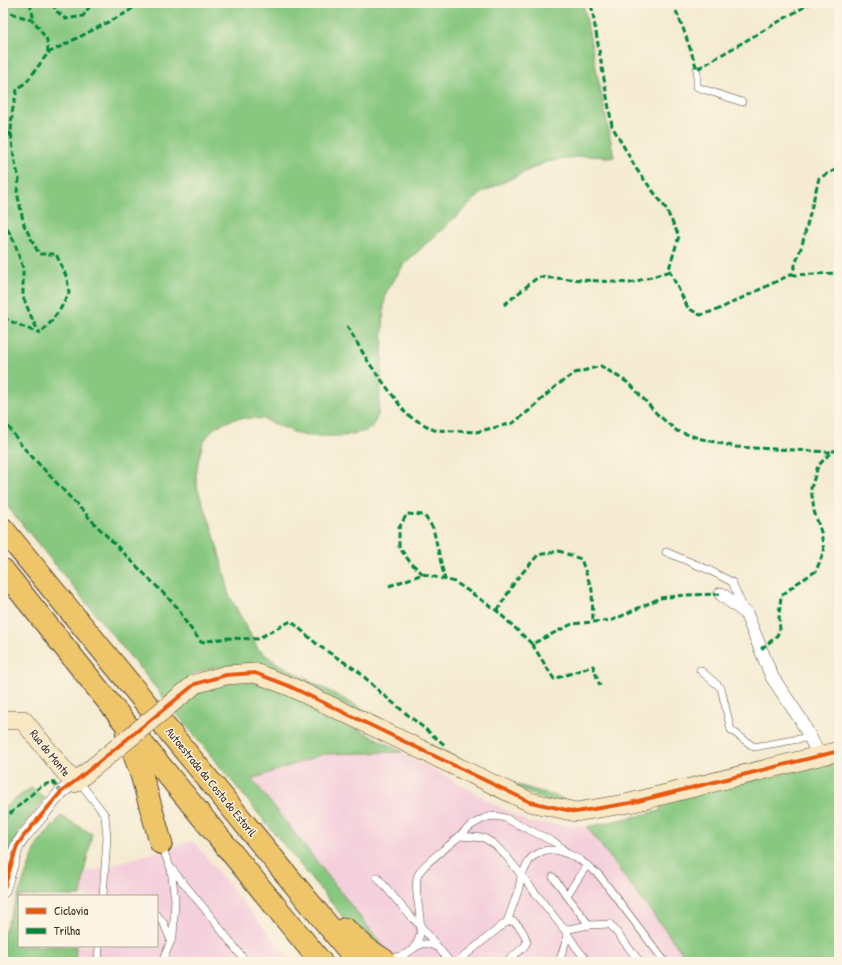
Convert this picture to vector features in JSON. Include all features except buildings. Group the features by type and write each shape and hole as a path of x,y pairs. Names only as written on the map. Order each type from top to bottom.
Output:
{"highway":[{"name":"Autoestrada da Costa do Estoril","path":"3,529 358,962"},
{"path":"3,570 122,719 321,962"},
{"path":"122,719 138,765 161,843"},
{"path":"291,880 356,940 386,961"}],"street":[{"path":"720,594 746,613 772,677 801,720 819,755"},
{"path":"3,892 17,846 61,792 195,684 226,675 255,673 289,686 530,802 576,812 630,803 839,751"},
{"name":"Rua do Monte","path":"3,720 23,720 81,777"}],"lane":[{"path":"697,69 696,87 742,102"},
{"path":"666,552 709,570 732,582 746,613"},
{"path":"700,670 721,688 731,730 754,747 810,737"},
{"path":"81,777 105,815 107,838 104,895"},
{"path":"414,947 418,942 420,925 416,886 418,874 427,864 472,824 480,820 498,816 556,843 568,854 587,865 602,880 665,962"},
{"path":"460,836 484,838 489,840 499,849 567,933 588,962"},
{"path":"161,843 171,869 175,900 173,936 162,962"},
{"path":"457,962 507,922 519,888 521,876 532,857 546,850 554,850 568,854"},
{"path":"566,895 587,865"},
{"path":"171,869 208,912 246,962"},
{"path":"377,876 450,962"},
{"path":"553,877 590,925"},
{"path":"158,916 164,924 171,941"},
{"path":"506,962 515,959 527,942 527,939 516,923 512,921 507,922"},
{"path":"562,927 572,928 610,924 640,962"},
{"path":"559,962 567,933"},
{"path":"386,961 400,956 420,945 427,944 437,947"},
{"path":"98,962 99,947"}],"shaded area":[{"path":"402,752 527,822 587,827 689,962 396,962 252,779 324,754"},
{"path":"193,841 292,962 75,962 76,947 158,947 158,895 81,895 84,873"}],"green space":[{"path":"3,3 583,3 614,157 582,156 546,162 483,192 404,264 386,293 378,415 372,427 366,431 344,436 306,436 264,419 234,419 215,427 203,442 198,462 196,476 198,490 212,528 226,579 228,593 258,649 275,662 396,727 498,779 584,805 556,805 435,752 265,666 246,664 212,668 190,675 200,689 241,679 282,689 402,752 324,754 252,779 387,951 351,927 3,501"},
{"path":"839,760 839,962 689,962 587,827 660,811 661,802"},
{"path":"32,787 45,799 19,831 3,868 3,808"},
{"path":"61,816 92,834 81,895 18,895 37,845"},
{"path":"18,895 18,947 76,947 75,962 3,962 3,935"}],"marked path":[{"path":"30,3 34,21"},
{"path":"54,3 55,10 66,19 83,16 92,3"},
{"path":"48,53 126,13 140,3"},
{"path":"504,305 538,277 630,283 668,272 679,236 665,207 637,170 612,126 591,3"},
{"path":"672,3 683,28 697,69 811,3"},
{"path":"3,9 34,21 47,40 48,53 28,80 17,90 12,113 11,132 14,158 19,179 17,192 24,225 39,254 56,254 67,278 69,293 61,308 40,334"},
{"path":"3,143 11,132"},
{"path":"669,270 688,308 700,315 717,310 792,274 802,245 819,178 839,168"},
{"path":"3,221 14,241 23,268 23,297 40,334"},
{"path":"791,275 839,273"},
{"path":"3,318 40,334"},
{"path":"347,326 369,363 407,415 434,430 476,432 513,423 530,410 556,386 575,373 601,366 630,384 657,414 677,431 736,447 831,452"},
{"path":"3,419 22,446 96,525 178,608 185,621 201,642 227,638 257,639 291,621 319,646 358,671 381,693 446,746"},
{"path":"761,649 775,638 780,631 779,615 781,596 816,571 824,551 821,532 814,511 811,488 818,466 831,452 839,449"},
{"path":"423,574 410,562 399,547 399,528 407,514 424,515 433,528 445,580"},
{"path":"497,611 516,580 538,555 559,551 581,559 592,590 593,622"},
{"path":"389,586 423,574 455,582 497,611 532,644 572,624 613,620 660,598 685,595 721,594"},
{"path":"532,644 554,679 593,666 600,686"},
{"path":"3,820 41,786 53,782 61,792"}],"cycle path":[{"path":"3,891 17,846 61,792 195,684 226,675 255,673 289,686 530,802 576,812 630,803 839,751"}]}
